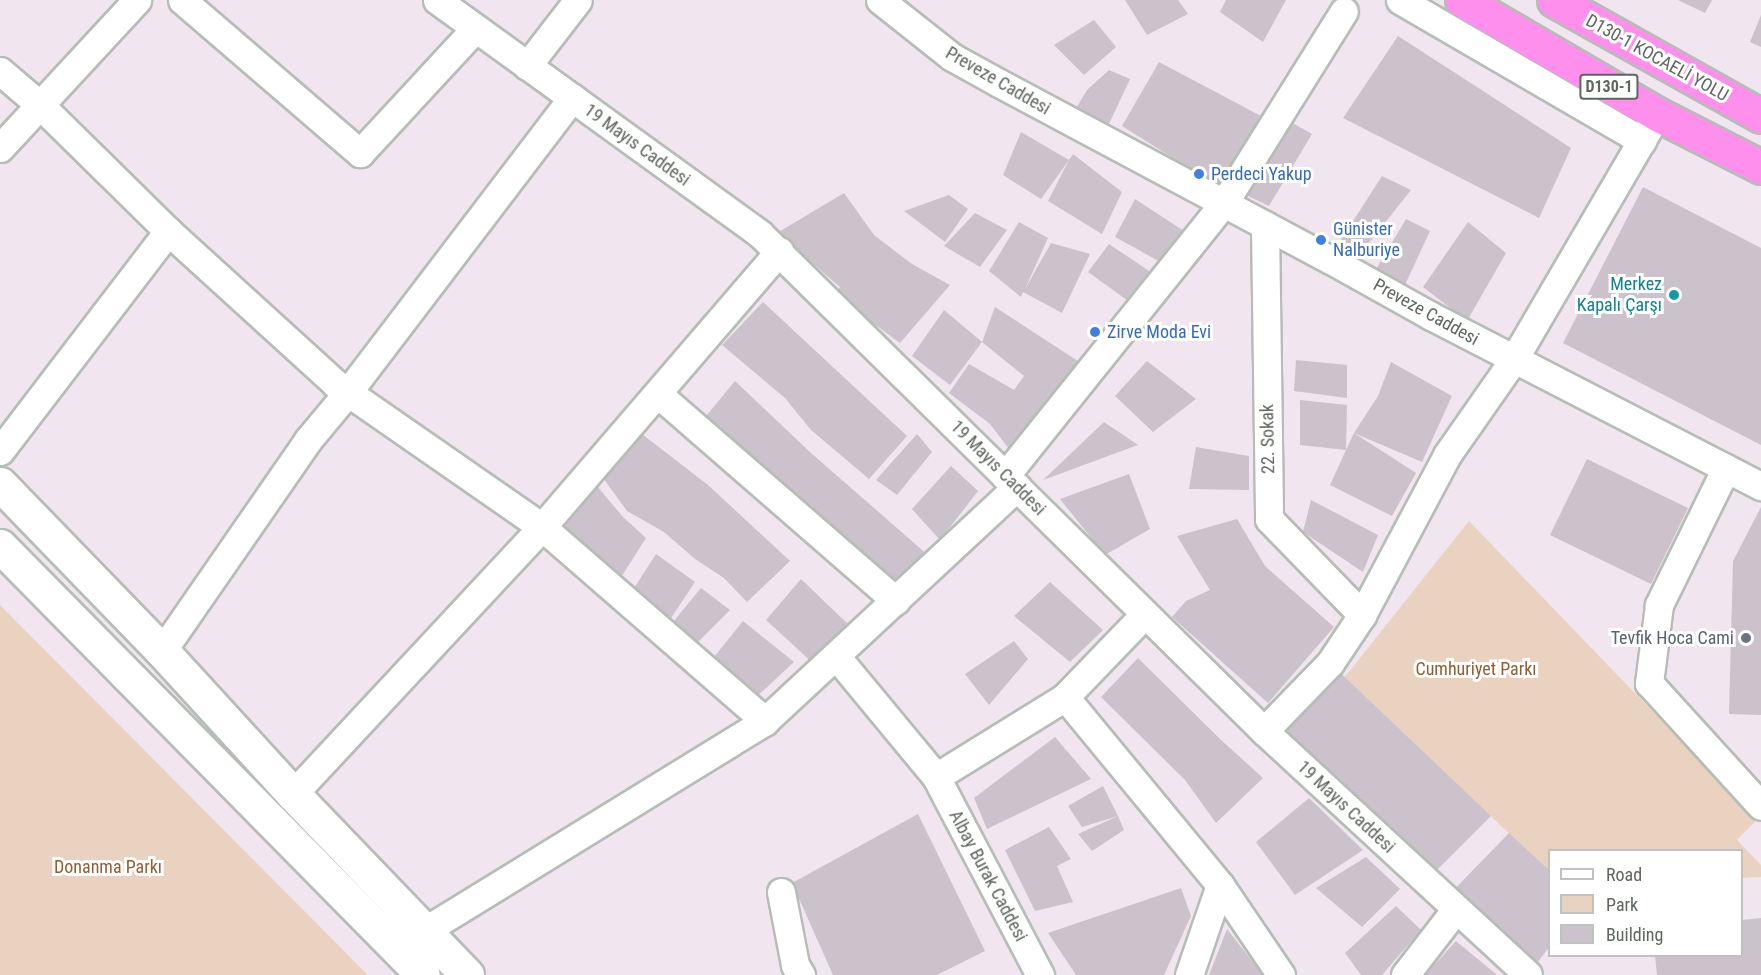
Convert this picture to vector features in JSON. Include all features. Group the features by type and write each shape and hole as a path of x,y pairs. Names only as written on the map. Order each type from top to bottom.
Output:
{"highway":[{"name":"D130-1","path":"1462,0 1649,128 1761,167"},
{"name":"D130-1 KOCAELİ YOLU","path":"1566,3 1761,116"}],"main road":[{"path":"0,484 162,651 293,794 467,975"},
{"path":"0,546 423,975"}],"street":[{"path":"0,148 137,0"},
{"path":"182,0 360,153 475,29"},
{"name":"19 Mayıs Caddesi","path":"437,0 750,227 779,251 1264,731 1528,975"},
{"path":"527,66 578,0"},
{"path":"1264,731 1330,663 1362,615 1447,455 1514,359 1649,128 1400,0"},
{"name":"Preveze Caddesi","path":"892,3 952,57 1514,359 1761,486"},
{"path":"424,930 765,721 896,601 1011,482 1224,203 1344,11"},
{"path":"0,71 40,106 168,231 348,392 542,527 765,721"},
{"path":"162,651 308,440 348,392 572,98"},
{"name":"22. Sokak","path":"1265,225 1269,519 1362,615"},
{"path":"0,451 168,231"},
{"path":"293,794 542,527 779,251"},
{"path":"658,394 896,601"},
{"path":"1726,468 1659,605 1649,683 1761,806"},
{"path":"936,777 1065,697 1145,614"},
{"name":"Albay Burak Caddesi","path":"836,656 936,777 1040,975"},
{"path":"1065,697 1220,885 1281,975"},
{"path":"1190,975 1220,885"},
{"path":"781,892 790,972"},
{"path":"1405,975 1456,909"}],"green space":[{"name":"Cumhuriyet Parkı","path":"1469,521 1757,820 1737,840 1761,865 1761,877 1743,878 1743,849 1548,849 1548,870 1344,678"},
{"name":"Donanma Parkı","path":"0,605 368,975 0,975"}],"building":[{"path":"1125,0 1178,0 1188,14 1147,35"},
{"path":"1226,0 1286,0 1263,42 1220,12"},
{"path":"1678,0 1712,0 1705,13"},
{"path":"1761,15 1761,47 1750,42"},
{"path":"1094,20 1116,47 1084,75 1054,45"},
{"path":"1398,36 1571,148 1539,218 1343,118"},
{"path":"1159,62 1261,116 1219,187 1122,126"},
{"path":"1109,70 1130,79 1108,126 1075,110 1087,90"},
{"path":"1289,121 1312,134 1269,206 1246,195"},
{"path":"1021,132 1069,160 1041,199 1003,175"},
{"path":"1073,154 1122,192 1102,234 1048,201"},
{"path":"1382,176 1411,190 1356,259 1339,243"},
{"name":"Merkez Kapalı Çarşı","path":"1643,187 1761,248 1761,445 1563,343"},
{"path":"844,193 874,235 912,264 950,285 900,343 873,323 838,290 840,287 777,233"},
{"path":"949,195 968,209 945,242 904,211"},
{"path":"1135,199 1184,231 1164,264 1115,237"},
{"path":"975,213 1007,230 980,267 944,246"},
{"path":"1406,219 1430,231 1404,287 1375,271"},
{"path":"1019,222 1048,238 1025,289 1051,243 1090,254 1062,313 1023,292 1021,297 989,271"},
{"path":"1468,222 1506,253 1467,321 1423,287"},
{"path":"1109,244 1155,275 1131,303 1088,272"},
{"path":"763,302 907,436 869,479 811,430 785,398 722,345"},
{"path":"995,307 1084,365 1016,458 990,424 949,393 969,364 1014,390 1024,376 982,342"},
{"path":"944,310 982,342 950,385 912,356"},
{"path":"1296,360 1347,365 1347,398 1294,391"},
{"path":"1147,361 1196,399 1153,432 1115,396"},
{"path":"1391,362 1452,396 1422,462 1354,433 1378,396"},
{"path":"735,381 811,453 929,556 890,590 808,515 785,485 756,466 702,421"},
{"path":"1300,400 1347,405 1346,450 1300,445"},
{"path":"1104,422 1138,445 1043,480"},
{"path":"638,431 708,485 790,561 747,602 724,578 695,559 664,532 627,511 603,478"},
{"path":"1354,433 1416,473 1392,516 1330,485"},
{"path":"917,434 932,452 897,495 876,480"},
{"path":"1196,447 1249,456 1249,490 1189,489"},
{"path":"1587,459 1688,508 1651,584 1550,535"},
{"path":"951,466 978,491 940,540 912,509"},
{"path":"1129,474 1150,529 1105,555 1060,499"},
{"path":"597,486 623,517 646,538 618,582 562,530"},
{"path":"1311,500 1378,535 1363,572 1303,532"},
{"name":"Tevfik Hoca Cami","path":"1761,507 1761,715 1729,714 1733,561"},
{"path":"1237,519 1265,566 1334,627 1268,703 1172,617 1186,601 1210,590 1177,536"},
{"path":"656,554 695,582 665,627 629,596"},
{"path":"801,579 851,627 816,666 766,620"},
{"path":"1050,582 1103,630 1070,662 1014,616"},
{"path":"701,588 730,610 692,648 668,628"},
{"path":"743,621 794,662 753,700 710,662"},
{"path":"1014,641 1028,659 989,705 965,674"},
{"path":"1138,658 1263,778 1216,823 1185,780 1101,697"},
{"path":"1330,663 1491,816 1426,881 1264,731"},
{"path":"1055,737 1091,779 987,829 974,798"},
{"path":"1103,786 1118,816 1082,827 1068,806"},
{"path":"1309,798 1363,850 1295,895 1256,842"},
{"path":"918,814 985,951 937,975 833,975 792,883"},
{"path":"1118,816 1124,830 1092,851 1078,834"},
{"path":"1049,827 1071,859 1057,866 1073,902 1035,911 1005,850"},
{"path":"1509,833 1548,869 1548,949 1528,975 1445,899"},
{"path":"1366,857 1400,889 1362,927 1316,888"},
{"path":"1181,888 1191,916 1164,975 1076,975 1048,933"},
{"path":"1396,906 1421,930 1382,975 1361,975 1345,953"},
{"path":"1761,918 1761,975 1657,975 1655,957 1743,957 1743,920"},
{"path":"1227,929 1263,975 1209,975"},
{"path":"1456,941 1497,975 1425,975"}],"place":[{"name":"Perdeci Yakup","path":"1199,174"},
{"name":"Günister Nalburiye","path":"1321,240"},
{"name":"Merkez Kapalı Çarşı","path":"1674,295"},
{"name":"Zirve Moda Evi","path":"1095,332"},
{"name":"Tevfik Hoca Cami","path":"1746,638"}]}
